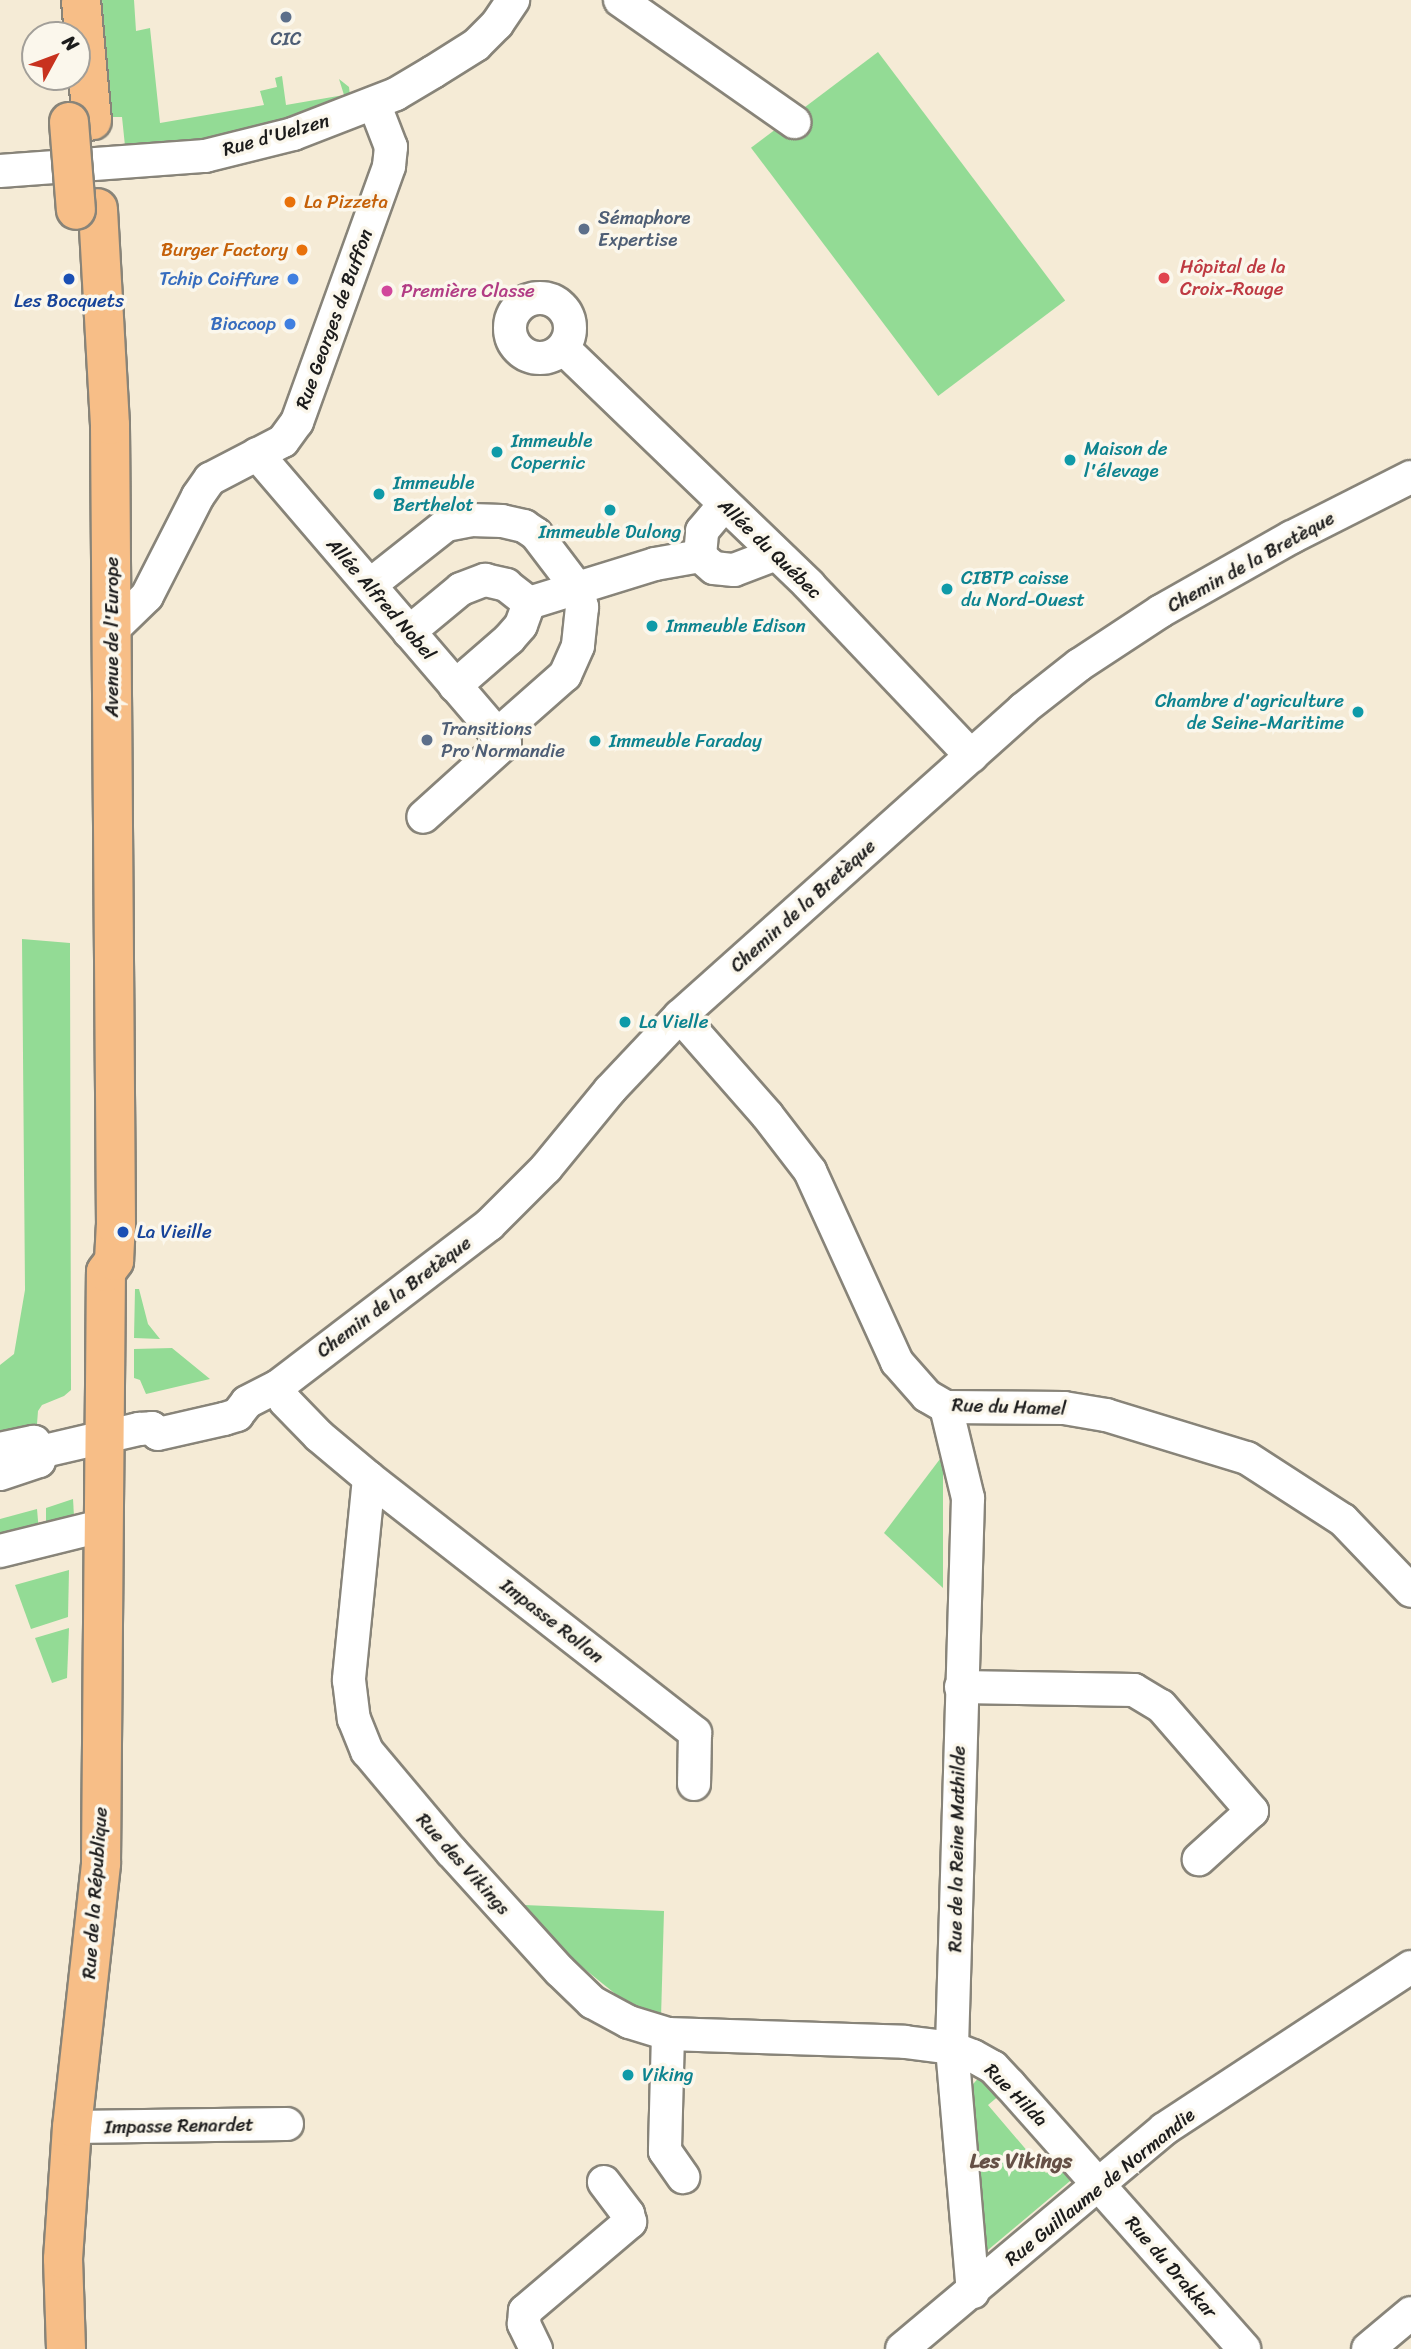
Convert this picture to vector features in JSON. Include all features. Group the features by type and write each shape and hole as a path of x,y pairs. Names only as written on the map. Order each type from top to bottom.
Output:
{"main road":[{"path":"58,0 60,21"},
{"name":"Avenue de l'Europe","path":"80,0 80,121 110,425 116,1226 114,1261 106,1272 105,1437"},
{"name":"Avenue de l'Europe","path":"70,91 80,121"},
{"name":"Avenue de l'Europe","path":"87,209 92,603 92,1263 106,1272"},
{"name":"Rue de la République","path":"66,2349 63,2259 72,2127 101,1863 105,1437"}],"street":[{"name":"Rue d'Uelzen","path":"0,171 205,156 293,134 396,94 476,45 497,24 513,0"},
{"path":"621,0 794,122"},
{"name":"Rue Georges de Buffon","path":"113,629 147,596 198,496 210,479 283,441 297,422 389,166 391,147 374,103"},
{"name":"Allée du Québec","path":"563,348 776,554 971,756"},
{"name":"Allée Alfred Nobel","path":"244,460 370,586 501,739"},
{"name":"Chemin de la Bretèque","path":"40,1452 152,1428 158,1434 224,1419 237,1415 247,1402 277,1387 489,1225 546,1168 610,1090 680,1016 971,756 1079,665 1161,611 1292,537 1411,477"},
{"path":"700,556 702,531 725,504"},
{"path":"370,586 439,528 471,520 524,526 536,534 577,588 582,607 578,646 565,675 423,817"},
{"path":"700,556 714,568 734,570 776,554"},
{"path":"529,603 654,564 700,556"},
{"path":"409,632 461,589 485,580 506,585 529,603"},
{"path":"455,686 509,639 521,625 529,603"},
{"name":"Rue du Hamel","path":"680,1016 767,1115 810,1171 897,1362 919,1388 946,1407 1064,1408 1106,1415 1247,1458 1343,1520 1411,1591"},
{"path":"277,1387 285,1401 319,1436 369,1478"},
{"name":"Rue de la Reine Mathilde","path":"946,1407 968,1499 953,2048 973,2292"},
{"path":"0,1450 34,1442 40,1452 39,1461 0,1474"},
{"name":"Impasse Rollon","path":"369,1478 695,1733 694,1784"},
{"name":"Rue des Vikings","path":"369,1478 349,1680 354,1719 368,1751 451,1851 559,1971 592,2002 629,2022 668,2034 905,2042 953,2048"},
{"path":"0,1551 105,1525"},
{"path":"961,1687 1134,1690 1161,1706 1252,1811 1199,1859"},
{"name":"Rue Guillaume de Normandie","path":"902,2349 1164,2129 1411,1967"},
{"path":"668,2034 666,2151 683,2178"},
{"name":"Rue Hilda","path":"953,2048 993,2067 1099,2184"},
{"name":"Impasse Renardet","path":"72,2127 287,2124"},
{"path":"536,2349 524,2324 525,2311 630,2222 628,2214 604,2182"},
{"name":"Rue du Drakkar","path":"1099,2184 1244,2349"},
{"path":"1368,2349 1411,2313"}],"green space":[{"path":"102,0 134,0 136,31 150,28 160,123 264,105 260,91 277,87 275,78 282,76 286,105 344,95 339,79 349,87 350,96 276,123 240,132 201,139 125,146 122,117 112,117"},
{"path":"878,52 1065,300 938,396 751,148"},
{"path":"22,939 70,943 71,1390 64,1396 42,1405 38,1411 37,1424 0,1434 0,1365 14,1354 25,1290"},
{"path":"135,1289 139,1289 148,1324 160,1339 134,1338"},
{"path":"172,1348 210,1379 146,1394 140,1380 134,1378 134,1349"},
{"path":"943,1455 943,1588 884,1533"},
{"path":"73,1499 74,1516 46,1531 46,1508"},
{"path":"37,1509 39,1532 0,1543 0,1519"},
{"path":"69,1570 68,1617 31,1629 15,1585"},
{"path":"69,1628 67,1678 52,1683 35,1638"},
{"path":"524,1905 664,1911 661,2018 634,2009 566,1954"},
{"path":"983,2073 1001,2094 988,2105 1046,2173 1061,2161 1076,2176 982,2255 965,2093"}],"place":[{"name":"CIC","path":"286,17"},
{"name":"La Pizzeta","path":"290,202"},
{"name":"Sémaphore Expertise","path":"584,229"},
{"name":"Burger Factory","path":"302,250"},
{"name":"Hôpital de la Croix-Rouge","path":"1164,278"},
{"name":"Les Bocquets","path":"69,279"},
{"name":"Tchip Coiffure","path":"293,279"},
{"name":"Première Classe","path":"387,291"},
{"name":"Biocoop","path":"290,324"},
{"name":"Immeuble Copernic","path":"497,452"},
{"name":"Maison de l'élevage","path":"1070,460"},
{"name":"Immeuble Berthelot","path":"379,494"},
{"name":"Immeuble Dulong","path":"610,510"},
{"name":"CIBTP caisse du Nord-Ouest","path":"947,589"},
{"name":"Immeuble Edison","path":"652,626"},
{"name":"Chambre d'agriculture de Seine-Maritime","path":"1358,712"},
{"name":"Transitions Pro Normandie","path":"427,740"},
{"name":"Immeuble Faraday","path":"595,741"},
{"name":"La Vielle","path":"625,1022"},
{"name":"La Vieille","path":"123,1232"},
{"name":"Viking","path":"628,2075"}],"district":[{"name":"Les Vikings","path":"1021,2161"}]}
